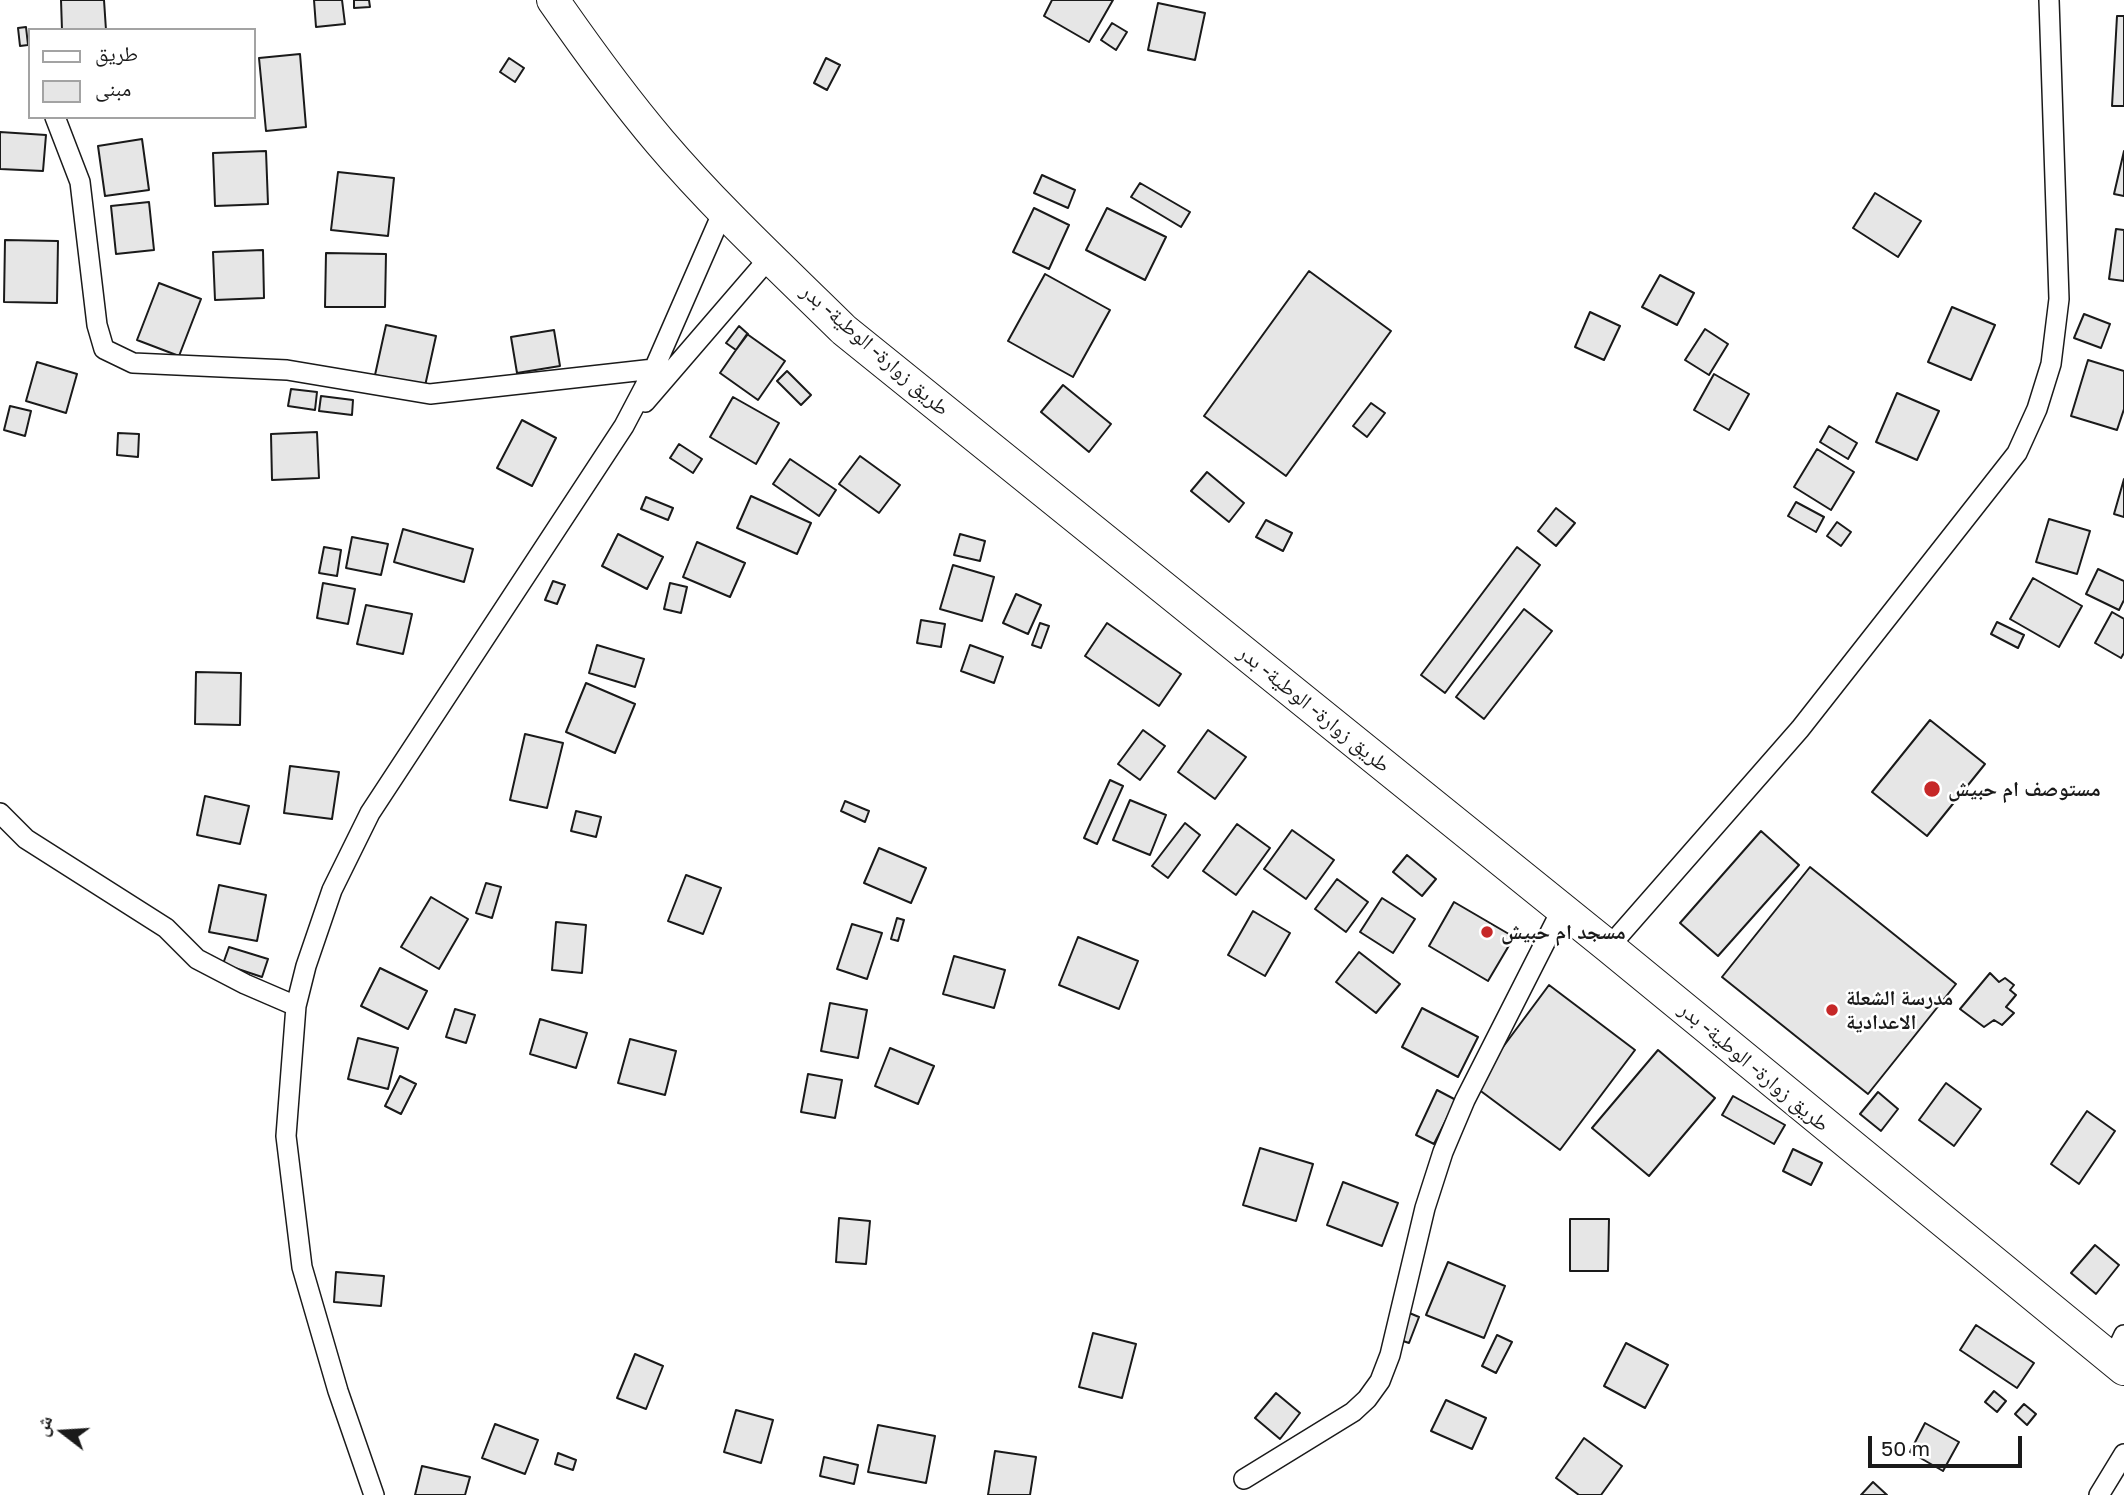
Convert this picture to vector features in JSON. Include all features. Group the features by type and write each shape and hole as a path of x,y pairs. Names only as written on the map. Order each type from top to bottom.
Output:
{"highway":[{"name":"طريق زوارة- الوطية- بدر","path":"553,0 602,71 661,144 844,330 2120,1355"}],"street":[{"path":"1609,947 1800,729 2017,453 2037,409 2051,364 2059,299 2049,0"},
{"path":"56,119 80,182 97,325 104,349 133,363 287,370 430,394 654,369"},
{"path":"374,1495 338,1391 302,1267 286,1136 296,1006 306,966 332,890 370,813 624,426 654,369 724,209"},
{"path":"624,426 770,257"},
{"path":"0,813 26,839 166,928 197,958 245,984 296,1006"},
{"path":"1244,1479 1353,1412 1380,1381 1390,1355 1425,1208 1443,1152 1465,1100 1562,909"},
{"path":"2099,1495 2124,1454"}],"building":[{"path":"61,0 104,0 106,28 62,28"},
{"path":"314,0 342,0 345,24 316,27"},
{"path":"354,0 369,0 370,7 354,8"},
{"path":"1052,0 1113,0 1089,42 1044,16"},
{"path":"1158,3 1205,13 1195,60 1148,50"},
{"path":"2117,16 2124,16 2124,106 2112,106"},
{"path":"1112,23 1127,32 1116,50 1101,40"},
{"path":"26,27 28,45 20,46 18,28"},
{"path":"300,54 306,127 266,131 259,58"},
{"path":"509,58 524,68 515,82 500,72"},
{"path":"826,58 840,65 827,90 814,83"},
{"path":"0,132 46,135 43,171 0,169"},
{"path":"142,139 149,190 105,196 98,146"},
{"path":"266,151 268,204 215,206 213,153"},
{"path":"2124,151 2124,196 2114,194"},
{"path":"338,172 394,178 388,236 331,230"},
{"path":"1042,175 1075,190 1068,208 1034,193"},
{"path":"1140,183 1190,212 1181,227 1131,197"},
{"path":"1875,193 1921,221 1898,257 1853,228"},
{"path":"149,202 154,250 116,254 111,206"},
{"path":"1034,208 1069,225 1049,269 1013,252"},
{"path":"1107,208 1166,237 1145,280 1086,250"},
{"path":"2116,229 2124,230 2124,281 2109,279"},
{"path":"5,240 58,241 57,303 4,302"},
{"path":"263,250 264,298 215,300 213,252"},
{"path":"326,253 386,254 385,307 325,307"},
{"path":"1309,271 1391,331 1286,476 1204,416"},
{"path":"1045,274 1110,310 1073,377 1008,341"},
{"path":"1660,275 1694,293 1677,325 1642,307"},
{"path":"159,283 201,299 179,356 137,340"},
{"path":"1952,307 1995,325 1971,380 1928,362"},
{"path":"1590,312 1620,326 1604,360 1575,347"},
{"path":"2084,314 2110,324 2101,348 2074,338"},
{"path":"386,325 436,336 425,386 375,375"},
{"path":"739,326 748,334 736,350 726,343"},
{"path":"1705,329 1728,344 1709,375 1685,360"},
{"path":"554,330 560,366 517,373 511,337"},
{"path":"747,334 785,361 758,400 720,373"},
{"path":"2088,360 2124,371 2124,409 2117,430 2071,416"},
{"path":"37,362 77,374 66,413 26,401"},
{"path":"787,371 811,395 801,405 777,381"},
{"path":"1714,374 1749,394 1729,430 1694,410"},
{"path":"1063,385 1111,424 1089,452 1041,412"},
{"path":"291,389 317,392 315,410 288,406"},
{"path":"1897,393 1939,411 1917,460 1876,442"},
{"path":"321,396 353,400 352,415 319,411"},
{"path":"733,397 779,423 756,464 710,437"},
{"path":"1371,403 1385,413 1367,437 1353,426"},
{"path":"10,406 31,411 25,436 4,430"},
{"path":"522,420 556,438 532,486 497,468"},
{"path":"1829,426 1857,443 1848,459 1820,442"},
{"path":"317,432 319,478 272,480 271,434"},
{"path":"118,433 139,434 138,457 117,455"},
{"path":"679,444 702,459 693,473 670,458"},
{"path":"1817,449 1854,472 1831,510 1794,487"},
{"path":"860,456 900,485 879,513 839,484"},
{"path":"790,459 836,490 819,516 773,484"},
{"path":"1207,472 1244,503 1229,522 1191,491"},
{"path":"2124,479 2124,517 2114,514"},
{"path":"751,496 811,523 797,554 737,528"},
{"path":"646,497 673,508 668,520 641,509"},
{"path":"1796,502 1824,517 1816,532 1788,516"},
{"path":"1556,508 1575,523 1556,546 1538,531"},
{"path":"2049,519 2090,531 2077,574 2036,562"},
{"path":"1266,520 1292,533 1283,551 1256,537"},
{"path":"1837,522 1851,532 1841,546 1827,536"},
{"path":"403,529 473,549 464,582 394,562"},
{"path":"618,534 663,557 647,589 602,566"},
{"path":"960,534 985,541 980,561 954,555"},
{"path":"352,537 388,544 381,575 346,568"},
{"path":"697,542 745,563 730,597 683,577"},
{"path":"324,547 341,550 337,576 319,573"},
{"path":"1517,547 1540,565 1445,693 1421,675"},
{"path":"953,565 994,577 982,621 940,609"},
{"path":"2098,569 2124,581 2124,600 2119,610 2086,594"},
{"path":"2033,578 2082,606 2059,647 2010,619"},
{"path":"553,581 565,585 557,604 545,600"},
{"path":"323,583 355,589 348,624 317,618"},
{"path":"670,583 687,587 681,613 664,609"},
{"path":"1016,594 1041,605 1028,634 1003,623"},
{"path":"366,605 412,614 403,654 357,644"},
{"path":"1524,609 1552,631 1484,719 1456,697"},
{"path":"2112,612 2124,619 2124,653 2121,658 2095,643"},
{"path":"921,620 945,624 941,647 917,643"},
{"path":"1997,622 2024,635 2018,648 1991,634"},
{"path":"1040,623 1049,626 1041,648 1032,645"},
{"path":"1107,623 1181,674 1159,706 1085,656"},
{"path":"597,645 644,659 635,687 589,673"},
{"path":"970,645 1003,657 994,683 961,671"},
{"path":"196,672 241,673 240,725 195,724"},
{"path":"586,683 635,704 615,753 566,732"},
{"path":"1930,720 1985,764 1927,836 1872,792"},
{"path":"1143,730 1165,746 1140,780 1118,764"},
{"path":"1208,730 1246,757 1215,799 1178,772"},
{"path":"525,734 563,743 547,808 510,800"},
{"path":"290,766 339,772 332,819 284,813"},
{"path":"1110,780 1123,786 1097,844 1084,838"},
{"path":"205,796 249,806 240,844 197,835"},
{"path":"1130,800 1166,815 1150,855 1113,840"},
{"path":"845,801 869,811 865,822 841,811"},
{"path":"576,811 601,817 596,837 571,831"},
{"path":"1185,823 1200,835 1168,878 1152,866"},
{"path":"1237,824 1270,848 1236,895 1203,871"},
{"path":"1292,830 1334,860 1306,899 1264,869"},
{"path":"1761,831 1799,865 1718,956 1680,923"},
{"path":"879,848 926,868 911,903 864,883"},
{"path":"1407,855 1436,879 1422,896 1393,872"},
{"path":"1810,867 1956,984 1868,1094 1722,977"},
{"path":"686,875 721,888 703,934 668,921"},
{"path":"1337,879 1368,902 1346,932 1315,909"},
{"path":"486,883 501,887 492,918 476,913"},
{"path":"219,885 266,895 257,941 209,932"},
{"path":"431,897 468,919 439,969 401,947"},
{"path":"1382,898 1415,919 1393,953 1360,932"},
{"path":"1454,902 1514,937 1488,981 1429,946"},
{"path":"1253,911 1290,933 1265,976 1228,955"},
{"path":"897,918 904,920 898,941 891,939"},
{"path":"556,922 586,925 582,973 552,970"},
{"path":"852,924 882,933 867,979 837,969"},
{"path":"1078,937 1138,961 1119,1009 1059,985"},
{"path":"229,947 268,959 262,977 223,964"},
{"path":"1359,952 1400,984 1376,1013 1336,982"},
{"path":"954,956 1005,970 994,1008 943,994"},
{"path":"380,968 427,991 408,1029 361,1006"},
{"path":"1990,973 1999,982 2005,978 2014,985 2010,990 2016,995 2006,1007 2014,1013 2002,1025 1994,1020 1984,1027 1960,1009"},
{"path":"1549,985 1635,1050 1560,1150 1474,1086"},
{"path":"830,1003 867,1010 858,1058 821,1051"},
{"path":"1422,1008 1478,1037 1458,1077 1402,1047"},
{"path":"455,1009 475,1015 466,1043 446,1037"},
{"path":"540,1019 587,1033 576,1068 530,1054"},
{"path":"358,1038 398,1048 388,1089 348,1079"},
{"path":"630,1039 676,1051 665,1095 618,1083"},
{"path":"890,1048 934,1066 918,1104 875,1086"},
{"path":"1658,1050 1715,1098 1649,1176 1592,1128"},
{"path":"808,1074 842,1080 835,1118 801,1112"},
{"path":"400,1076 416,1084 401,1114 385,1106"},
{"path":"1946,1083 1981,1109 1954,1146 1919,1120"},
{"path":"1437,1090 1456,1100 1434,1144 1416,1135"},
{"path":"1878,1092 1898,1109 1881,1131 1860,1114"},
{"path":"1733,1096 1785,1125 1774,1144 1722,1115"},
{"path":"2087,1111 2115,1131 2079,1184 2051,1164"},
{"path":"1260,1148 1313,1164 1296,1221 1243,1205"},
{"path":"1793,1149 1822,1163 1811,1185 1783,1171"},
{"path":"1343,1182 1398,1203 1382,1246 1327,1225"},
{"path":"839,1218 870,1221 866,1264 836,1262"},
{"path":"1570,1219 1609,1219 1608,1271 1570,1271"},
{"path":"2095,1245 2119,1265 2096,1294 2071,1273"},
{"path":"1448,1262 1505,1286 1484,1338 1426,1315"},
{"path":"336,1272 384,1276 381,1306 334,1302"},
{"path":"1407,1312 1419,1317 1409,1343 1397,1339"},
{"path":"1976,1325 2034,1363 2017,1388 1960,1350"},
{"path":"1093,1333 1136,1344 1122,1398 1079,1387"},
{"path":"1497,1335 1512,1342 1496,1373 1482,1366"},
{"path":"1626,1343 1668,1365 1645,1408 1604,1386"},
{"path":"635,1354 663,1366 646,1409 617,1398"},
{"path":"1994,1391 2006,1401 1997,1412 1985,1402"},
{"path":"1276,1393 1300,1413 1280,1439 1255,1418"},
{"path":"1446,1400 1486,1418 1472,1449 1431,1431"},
{"path":"2024,1404 2036,1414 2027,1425 2015,1414"},
{"path":"736,1410 773,1420 761,1463 724,1452"},
{"path":"1925,1423 1959,1442 1943,1471 1910,1452"},
{"path":"495,1424 538,1440 525,1474 482,1458"},
{"path":"878,1425 935,1436 926,1483 868,1472"},
{"path":"1584,1438 1622,1466 1601,1495 1579,1495 1556,1478"},
{"path":"995,1451 1036,1457 1030,1495 988,1495"},
{"path":"558,1453 576,1460 573,1470 555,1464"},
{"path":"824,1457 858,1465 854,1484 820,1476"},
{"path":"422,1466 470,1477 465,1495 415,1495"},
{"path":"1873,1482 1887,1495 1861,1495"}],"place":[{"name":"مستوصف ام حبيش","path":"1932,789"},
{"name":"مسجد ام حبيش","path":"1487,932"},
{"name":"مدرسة الشعلة الاعدادية","path":"1832,1010"}]}
